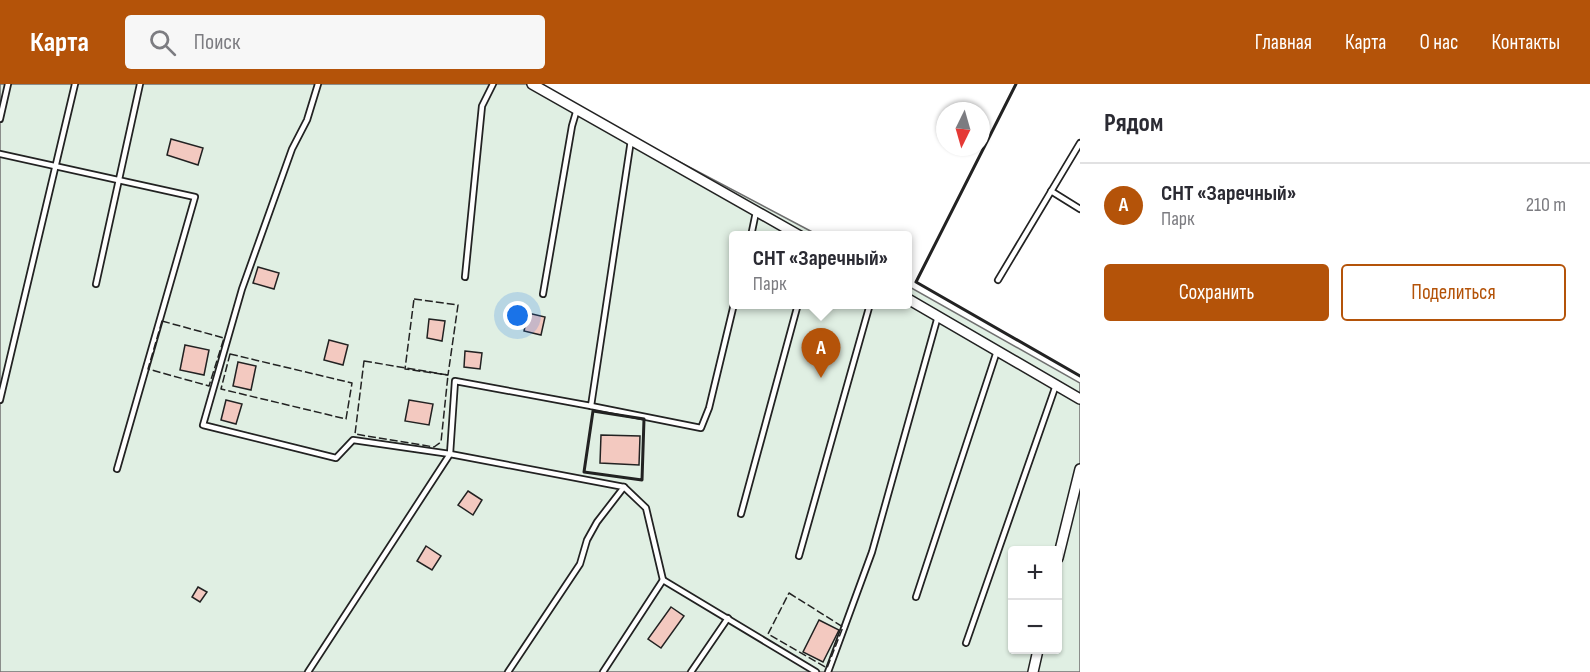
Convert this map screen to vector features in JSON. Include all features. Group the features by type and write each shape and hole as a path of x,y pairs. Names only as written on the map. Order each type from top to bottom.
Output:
{"street":[{"path":"532,84 791,231"},
{"path":"912,300 1080,399"},
{"path":"1061,546 1080,469"},
{"path":"1033,672 1037,654"}],"lane":[{"path":"0,119 8,84"},
{"path":"0,400 75,84"},
{"path":"96,284 140,84"},
{"path":"318,84 307,120 292,149 242,289 203,425 336,458 353,440 450,454 624,487 646,508 663,580 603,672"},
{"path":"465,277 482,106 493,84"},
{"path":"543,294 572,126 577,109"},
{"path":"591,406 631,140"},
{"path":"998,280 1080,143"},
{"path":"0,154 195,197 117,469"},
{"path":"1051,191 1080,209"},
{"path":"752,231 757,211"},
{"path":"308,672 450,454 455,381 701,428 709,408 733,309"},
{"path":"741,514 797,309"},
{"path":"799,556 869,309"},
{"path":"828,672 872,552 938,316"},
{"path":"916,597 998,351"},
{"path":"966,643 1056,385"},
{"path":"508,672 580,564 587,540 597,522 624,487"},
{"path":"663,580 816,672"},
{"path":"691,672 728,618"}],"green space":[{"path":"0,84 532,84 810,231 729,231 729,309 912,309 912,288 1080,383 1080,672 0,672"}],"building":[{"path":"171,139 203,148 198,165 167,155"},
{"path":"258,267 279,273 274,289 253,283"},
{"path":"528,313 545,317 541,335 524,331"},
{"path":"429,319 445,321 442,341 427,338"},
{"path":"329,340 348,345 343,365 324,360"},
{"path":"185,345 209,350 204,375 180,370"},
{"path":"465,351 482,353 480,369 464,367"},
{"path":"238,362 256,366 251,390 233,386"},
{"path":"226,400 242,404 236,424 221,420"},
{"path":"409,400 433,404 429,425 405,421"},
{"path":"601,435 640,436 639,465 600,463"},
{"path":"468,491 482,500 473,515 458,505"},
{"path":"426,546 441,556 432,570 417,561"},
{"path":"198,587 207,592 200,602 192,597"},
{"path":"671,607 684,616 661,648 648,639"},
{"path":"819,620 839,630 823,662 803,652"}],"fence":[{"path":"414,299 458,305 448,375 405,369 414,299"},
{"path":"162,321 224,338 209,386 148,369 162,321"},
{"path":"230,354 352,383 346,419 221,389 230,354"},
{"path":"364,361 448,375 441,442 434,447 355,434 364,361"},
{"path":"789,593 843,627 827,668 768,634 789,593"}],"wall":[{"path":"1016,84 916,282 1080,376"},
{"path":"593,411 644,419 642,480 584,472 593,411"}],"place":[{"name":"СНТ «Заречный»","path":"821,378"}]}
